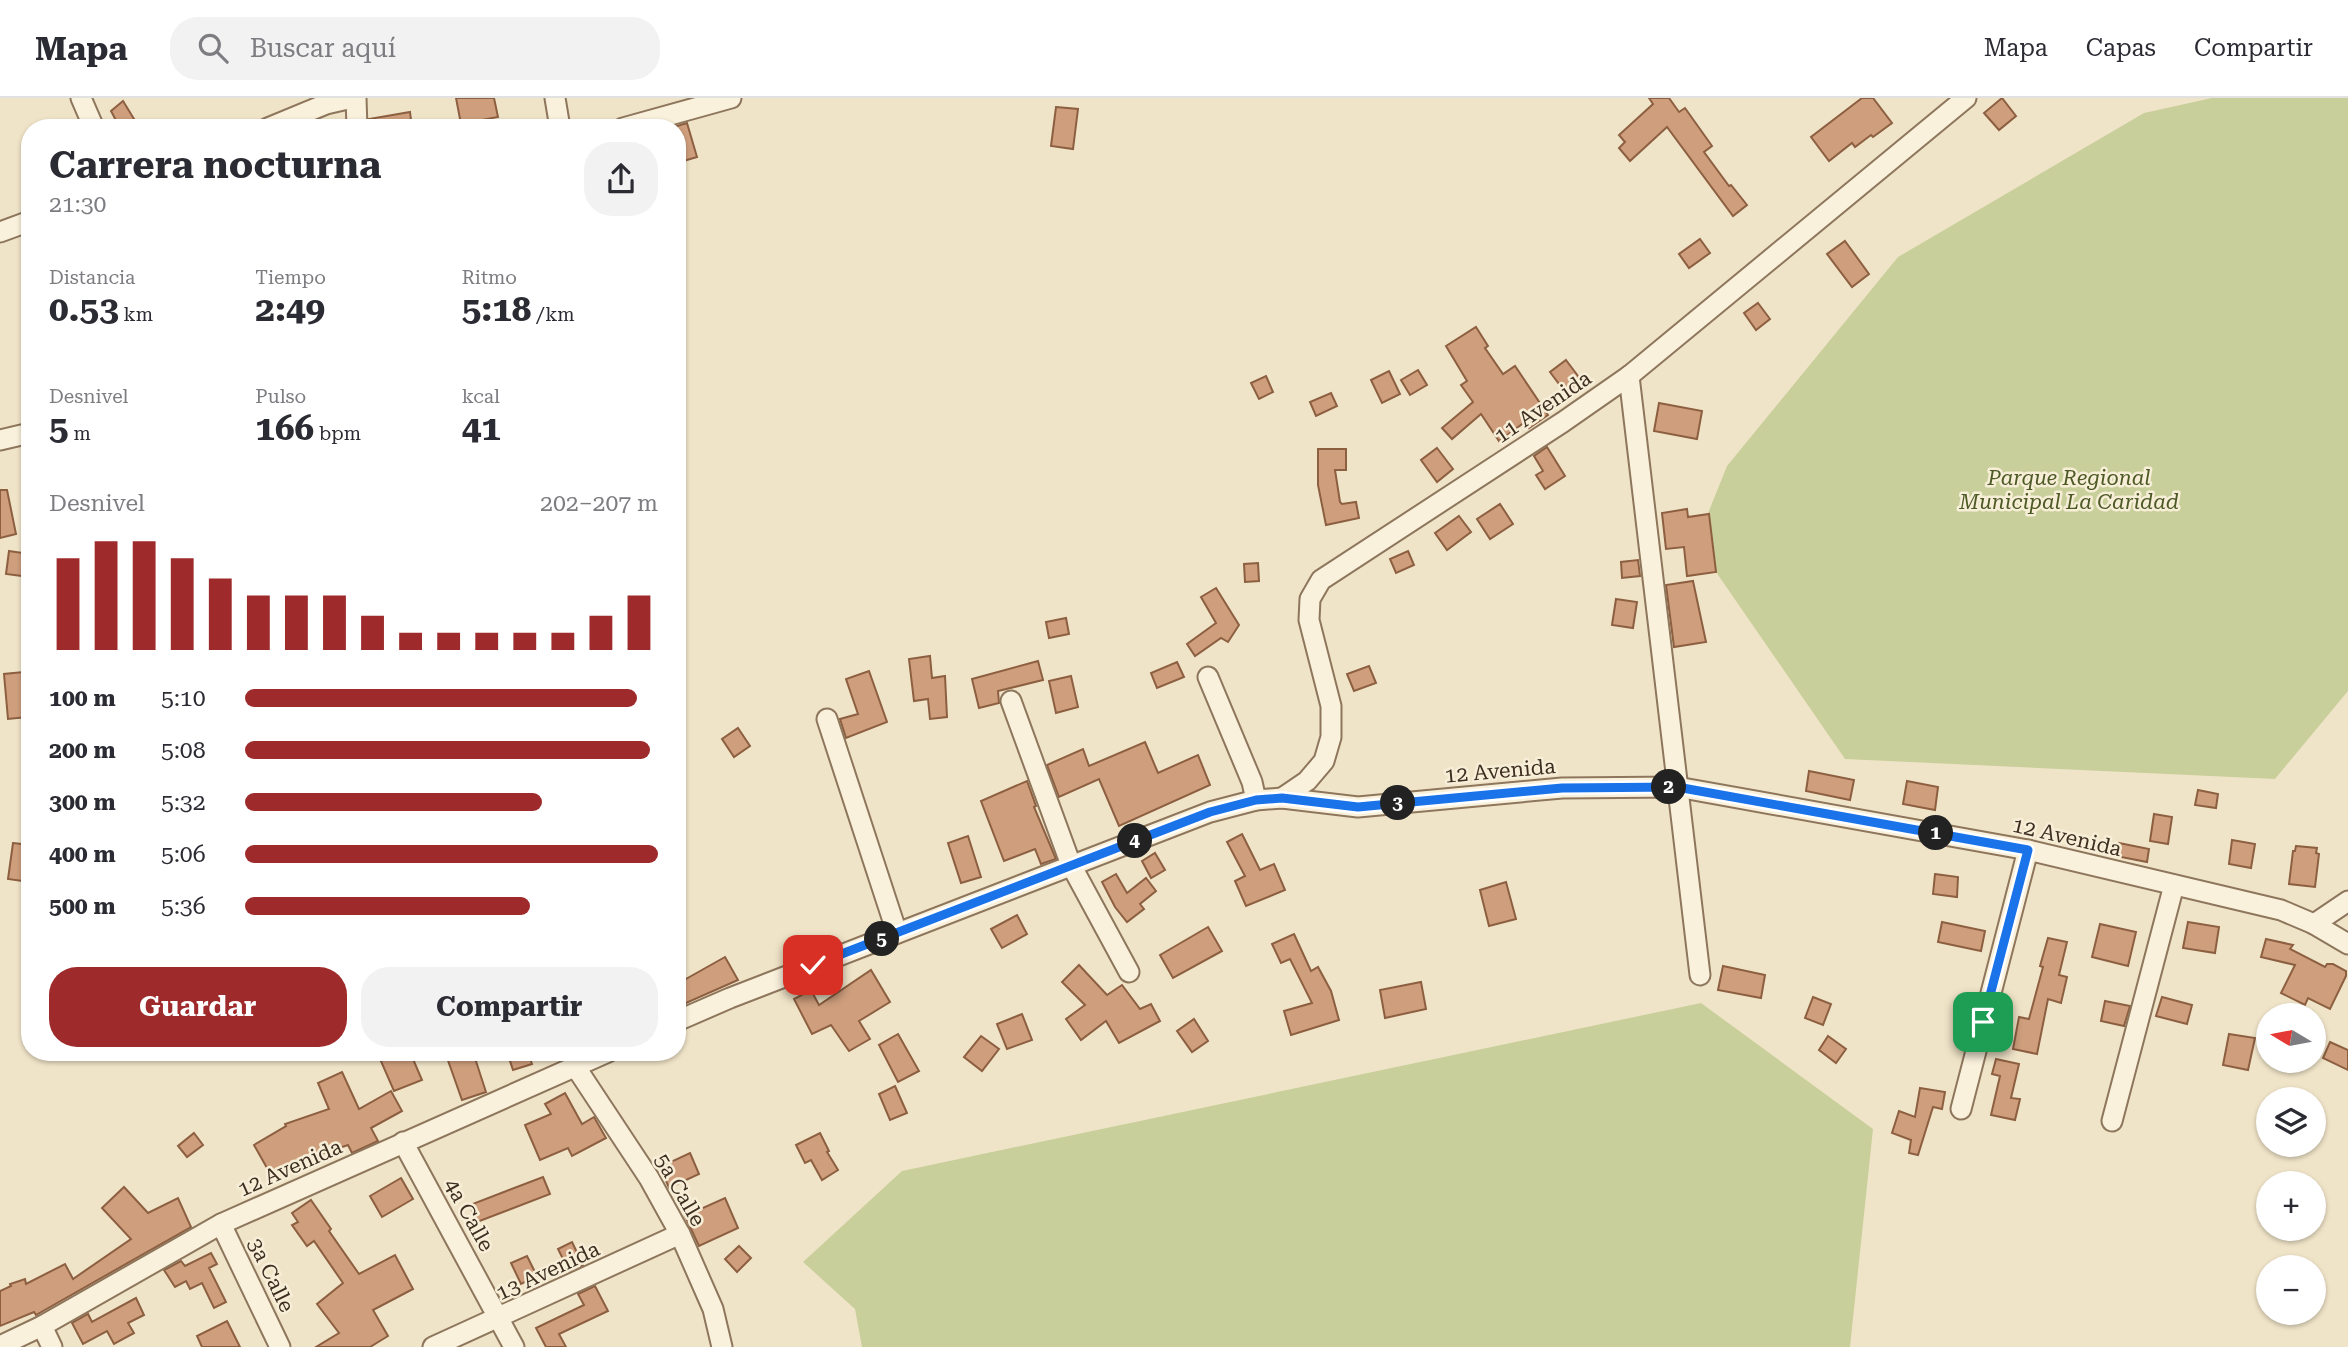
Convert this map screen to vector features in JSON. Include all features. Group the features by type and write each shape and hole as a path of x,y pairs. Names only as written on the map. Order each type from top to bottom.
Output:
{"street":[{"path":"81,98 90,119"},
{"path":"290,119 326,104 354,98 356,119"},
{"path":"555,98 558,119"},
{"path":"655,119 731,98"},
{"name":"11 Avenida","path":"1282,798 1307,782 1324,761 1331,737 1331,706 1309,620 1310,599 1321,580 1629,376 1966,98"},
{"path":"0,232 21,224"},
{"path":"1629,376 1700,975"},
{"path":"0,440 21,435"},
{"path":"1208,677 1252,782 1256,800"},
{"path":"1011,701 1071,866 1129,972"},
{"path":"828,719 897,933"},
{"name":"12 Avenida","path":"686,1017 1210,812 1256,800 1282,798 1358,807 1562,788 1677,787 2028,850 2281,909 2314,923 2348,944"},
{"path":"1961,1108 2028,850"},
{"path":"2112,1121 2174,885"},
{"path":"2314,923 2348,901"},
{"name":"12 Avenida","path":"0,1346 42,1326 221,1224 587,1061"},
{"name":"5a Calle","path":"575,1066 649,1178 680,1234 713,1309 722,1347"},
{"name":"4a Calle","path":"403,1142 514,1347"},
{"name":"3a Calle","path":"221,1224 280,1347"},
{"name":"13 Avenida","path":"433,1347 680,1234"},
{"path":"42,1326 52,1347"}],"green space":[{"name":"Parque Regional Municipal La Caridad","path":"2212,98 2348,98 2348,691 2275,779 1845,759 1696,543 1727,466 1898,257 2144,113"},
{"path":"1701,1003 1873,1129 1850,1347 862,1347 855,1309 803,1262 902,1171"}],"building":[{"path":"456,98 494,98 498,117 460,119"},
{"path":"1649,98 1669,98 1679,112 1685,108 1712,146 1704,152 1747,205 1733,216 1667,127 1630,161 1619,148 1625,142 1619,135 1653,104"},
{"path":"1862,98 1873,98 1892,123 1855,147 1852,143 1829,161 1811,137"},
{"path":"2002,98 2016,116 1999,130 1984,113"},
{"path":"123,101 134,119 115,119 111,111"},
{"path":"1056,107 1078,109 1073,149 1051,146"},
{"path":"410,112 411,119 369,119"},
{"path":"686,123 697,157 686,160"},
{"path":"1700,239 1710,253 1689,268 1679,254"},
{"path":"1845,241 1869,274 1852,287 1827,254"},
{"path":"1758,303 1770,319 1756,330 1744,313"},
{"path":"1476,327 1488,346 1485,348 1503,374 1515,366 1548,415 1529,428 1525,422 1499,441 1481,414 1452,439 1442,428 1473,402 1461,385 1467,381 1446,346"},
{"path":"1566,360 1581,380 1565,392 1550,372"},
{"path":"1418,370 1427,385 1410,395 1401,380"},
{"path":"1389,371 1400,394 1382,403 1371,380"},
{"path":"1266,376 1273,392 1259,399 1251,383"},
{"path":"1331,393 1337,406 1316,416 1310,402"},
{"path":"1659,403 1702,411 1697,439 1654,431"},
{"path":"1547,447 1565,476 1545,489 1536,475 1543,471 1534,456"},
{"path":"1437,448 1453,469 1437,482 1421,460"},
{"path":"1318,449 1346,449 1346,470 1335,470 1340,502 1356,502 1359,518 1326,525 1318,485"},
{"path":"0,490 7,490 16,534 0,538"},
{"path":"1500,504 1513,524 1490,539 1477,519"},
{"path":"1687,509 1688,517 1709,514 1716,572 1687,576 1684,547 1666,549 1662,513"},
{"path":"1459,516 1471,532 1447,550 1435,533"},
{"path":"9,551 21,553 21,576 6,574"},
{"path":"1408,551 1414,565 1396,573 1390,559"},
{"path":"1638,560 1640,576 1622,578 1621,562"},
{"path":"1258,563 1259,581 1245,582 1244,564"},
{"path":"1693,581 1706,642 1674,647 1666,585"},
{"path":"1216,588 1239,625 1228,642 1221,638 1195,656 1187,644 1216,623 1201,597"},
{"path":"1616,599 1637,602 1633,628 1612,625"},
{"path":"1066,618 1069,634 1049,638 1046,622"},
{"path":"930,656 932,678 945,676 947,717 930,719 928,699 914,701 909,659"},
{"path":"1038,661 1043,680 998,691 999,703 979,708 972,679"},
{"path":"1177,662 1184,677 1157,688 1151,673"},
{"path":"1369,666 1376,683 1354,691 1347,674"},
{"path":"869,671 887,722 846,738 840,719 858,714 846,679"},
{"path":"21,672 21,718 8,719 4,674"},
{"path":"1071,676 1078,707 1056,713 1049,681"},
{"path":"738,728 750,746 734,757 722,739"},
{"path":"1145,742 1158,773 1198,755 1210,785 1119,826 1099,779 1059,797 1047,765 1083,749 1089,766"},
{"path":"1809,771 1854,780 1850,800 1806,791"},
{"path":"1027,781 1036,806 1034,807 1056,859 1041,864 1035,849 1004,861 981,801"},
{"path":"1907,781 1938,787 1935,810 1903,804"},
{"path":"2198,790 2218,794 2216,808 2195,805"},
{"path":"2154,814 2172,817 2168,844 2150,841"},
{"path":"1242,834 1260,870 1274,864 1285,890 1246,906 1235,881 1245,876 1227,842"},
{"path":"968,836 981,877 961,883 948,843"},
{"path":"2232,840 2255,844 2251,868 2229,864"},
{"path":"13,843 21,844 21,881 8,879"},
{"path":"2119,843 2149,849 2147,862 2116,856"},
{"path":"2296,846 2317,848 2316,853 2319,854 2315,887 2289,884"},
{"path":"1155,853 1165,870 1151,878 1142,861"},
{"path":"1116,874 1127,893 1146,878 1156,891 1140,904 1144,909 1127,922 1115,907 1102,882"},
{"path":"1935,874 1958,877 1957,897 1933,894"},
{"path":"1506,882 1516,919 1489,926 1480,890"},
{"path":"1017,915 1027,934 1002,948 991,929"},
{"path":"1942,922 1985,931 1981,951 1938,942"},
{"path":"2188,922 2219,927 2215,953 2183,948"},
{"path":"2100,924 2136,932 2128,966 2092,957"},
{"path":"1208,927 1222,951 1173,978 1160,955"},
{"path":"1294,934 1311,971 1318,967 1331,991 1339,1020 1291,1035 1284,1011 1312,1003 1290,959 1281,963 1272,944"},
{"path":"2048,938 2067,942 2059,975 2067,977 2061,1003 2048,999 2037,1054 2013,1049 2019,1017 2029,1019"},
{"path":"2266,939 2293,945 2290,949 2325,967 2327,964 2333,964 2346,971 2346,976 2330,1009 2326,1007 2326,1003 2318,1003 2308,998 2306,1003 2301,1003 2281,993 2295,965 2261,957"},
{"path":"725,957 738,980 686,1003 686,979"},
{"path":"1079,965 1107,995 1122,985 1140,1009 1151,1004 1160,1021 1119,1043 1106,1021 1081,1040 1066,1019 1085,1005 1062,982"},
{"path":"1723,966 1765,975 1761,998 1718,990"},
{"path":"871,970 890,1002 859,1021 870,1039 849,1051 831,1025 812,1034 794,999 811,990 819,1005"},
{"path":"1421,982 1426,1009 1385,1018 1380,990"},
{"path":"1813,997 1831,1004 1823,1025 1805,1018"},
{"path":"2162,997 2192,1005 2187,1024 2156,1016"},
{"path":"2105,1001 2130,1006 2124,1026 2101,1021"},
{"path":"1022,1014 1032,1040 1007,1049 997,1024"},
{"path":"1194,1019 1208,1041 1192,1052 1177,1031"},
{"path":"898,1034 919,1071 898,1082 879,1045"},
{"path":"2229,1034 2255,1038 2248,1070 2223,1065"},
{"path":"981,1036 999,1049 982,1071 964,1057"},
{"path":"1828,1036 1846,1049 1836,1063 1819,1050"},
{"path":"2330,1042 2348,1050 2348,1070 2326,1059"},
{"path":"1996,1059 2019,1064 2011,1098 2020,1099 2015,1120 1991,1115 2000,1076 1992,1074"},
{"path":"381,1061 414,1061 422,1080 394,1091"},
{"path":"448,1061 476,1061 486,1092 462,1100"},
{"path":"510,1061 531,1061 532,1064 513,1070"},
{"path":"342,1072 359,1109 391,1091 402,1111 371,1128 378,1141 352,1153 348,1145 286,1166 271,1175 254,1145 286,1126 285,1124 329,1109 318,1083"},
{"path":"895,1086 907,1113 890,1120 879,1094"},
{"path":"1920,1088 1945,1092 1942,1109 1933,1107 1918,1155 1909,1153 1911,1140 1892,1133 1899,1111 1915,1117"},
{"path":"565,1093 582,1124 594,1117 606,1138 572,1156 568,1148 540,1160 525,1125 551,1114 545,1104"},
{"path":"194,1133 203,1145 187,1157 178,1146"},
{"path":"820,1133 838,1170 822,1180 811,1160 805,1163 796,1145"},
{"path":"690,1153 699,1174 669,1188 660,1167"},
{"path":"543,1177 550,1194 477,1222 470,1205"},
{"path":"401,1178 413,1199 382,1217 370,1196"},
{"path":"124,1187 148,1213 178,1198 191,1227 36,1315 34,1312 0,1326 0,1291 11,1286 10,1284 25,1279 26,1284 65,1264 73,1279 131,1239 102,1208"},
{"path":"725,1198 738,1228 699,1246 685,1216"},
{"path":"311,1200 359,1274 395,1255 413,1289 373,1310 388,1336 370,1347 316,1347 339,1333 317,1304 343,1283 314,1241 307,1246 292,1225 298,1222 292,1213"},
{"path":"572,1242 583,1265 569,1271 558,1249"},
{"path":"739,1246 751,1258 737,1272 725,1259"},
{"path":"211,1253 217,1264 209,1268 226,1302 214,1308 202,1283 190,1289 186,1281 175,1287 164,1270 181,1261 185,1266"},
{"path":"527,1256 537,1276 521,1284 511,1263"},
{"path":"595,1286 608,1311 559,1334 566,1347 546,1347 536,1328 584,1305 578,1294"},
{"path":"136,1298 144,1315 128,1323 134,1333 114,1344 107,1331 83,1344 72,1323 88,1314 92,1322"},
{"path":"227,1321 240,1347 202,1347 197,1336"}],"route":[{"path":"813,965 1210,812 1256,800 1282,798 1358,807 1562,788 1677,787 2028,850 1983,1022"}]}
